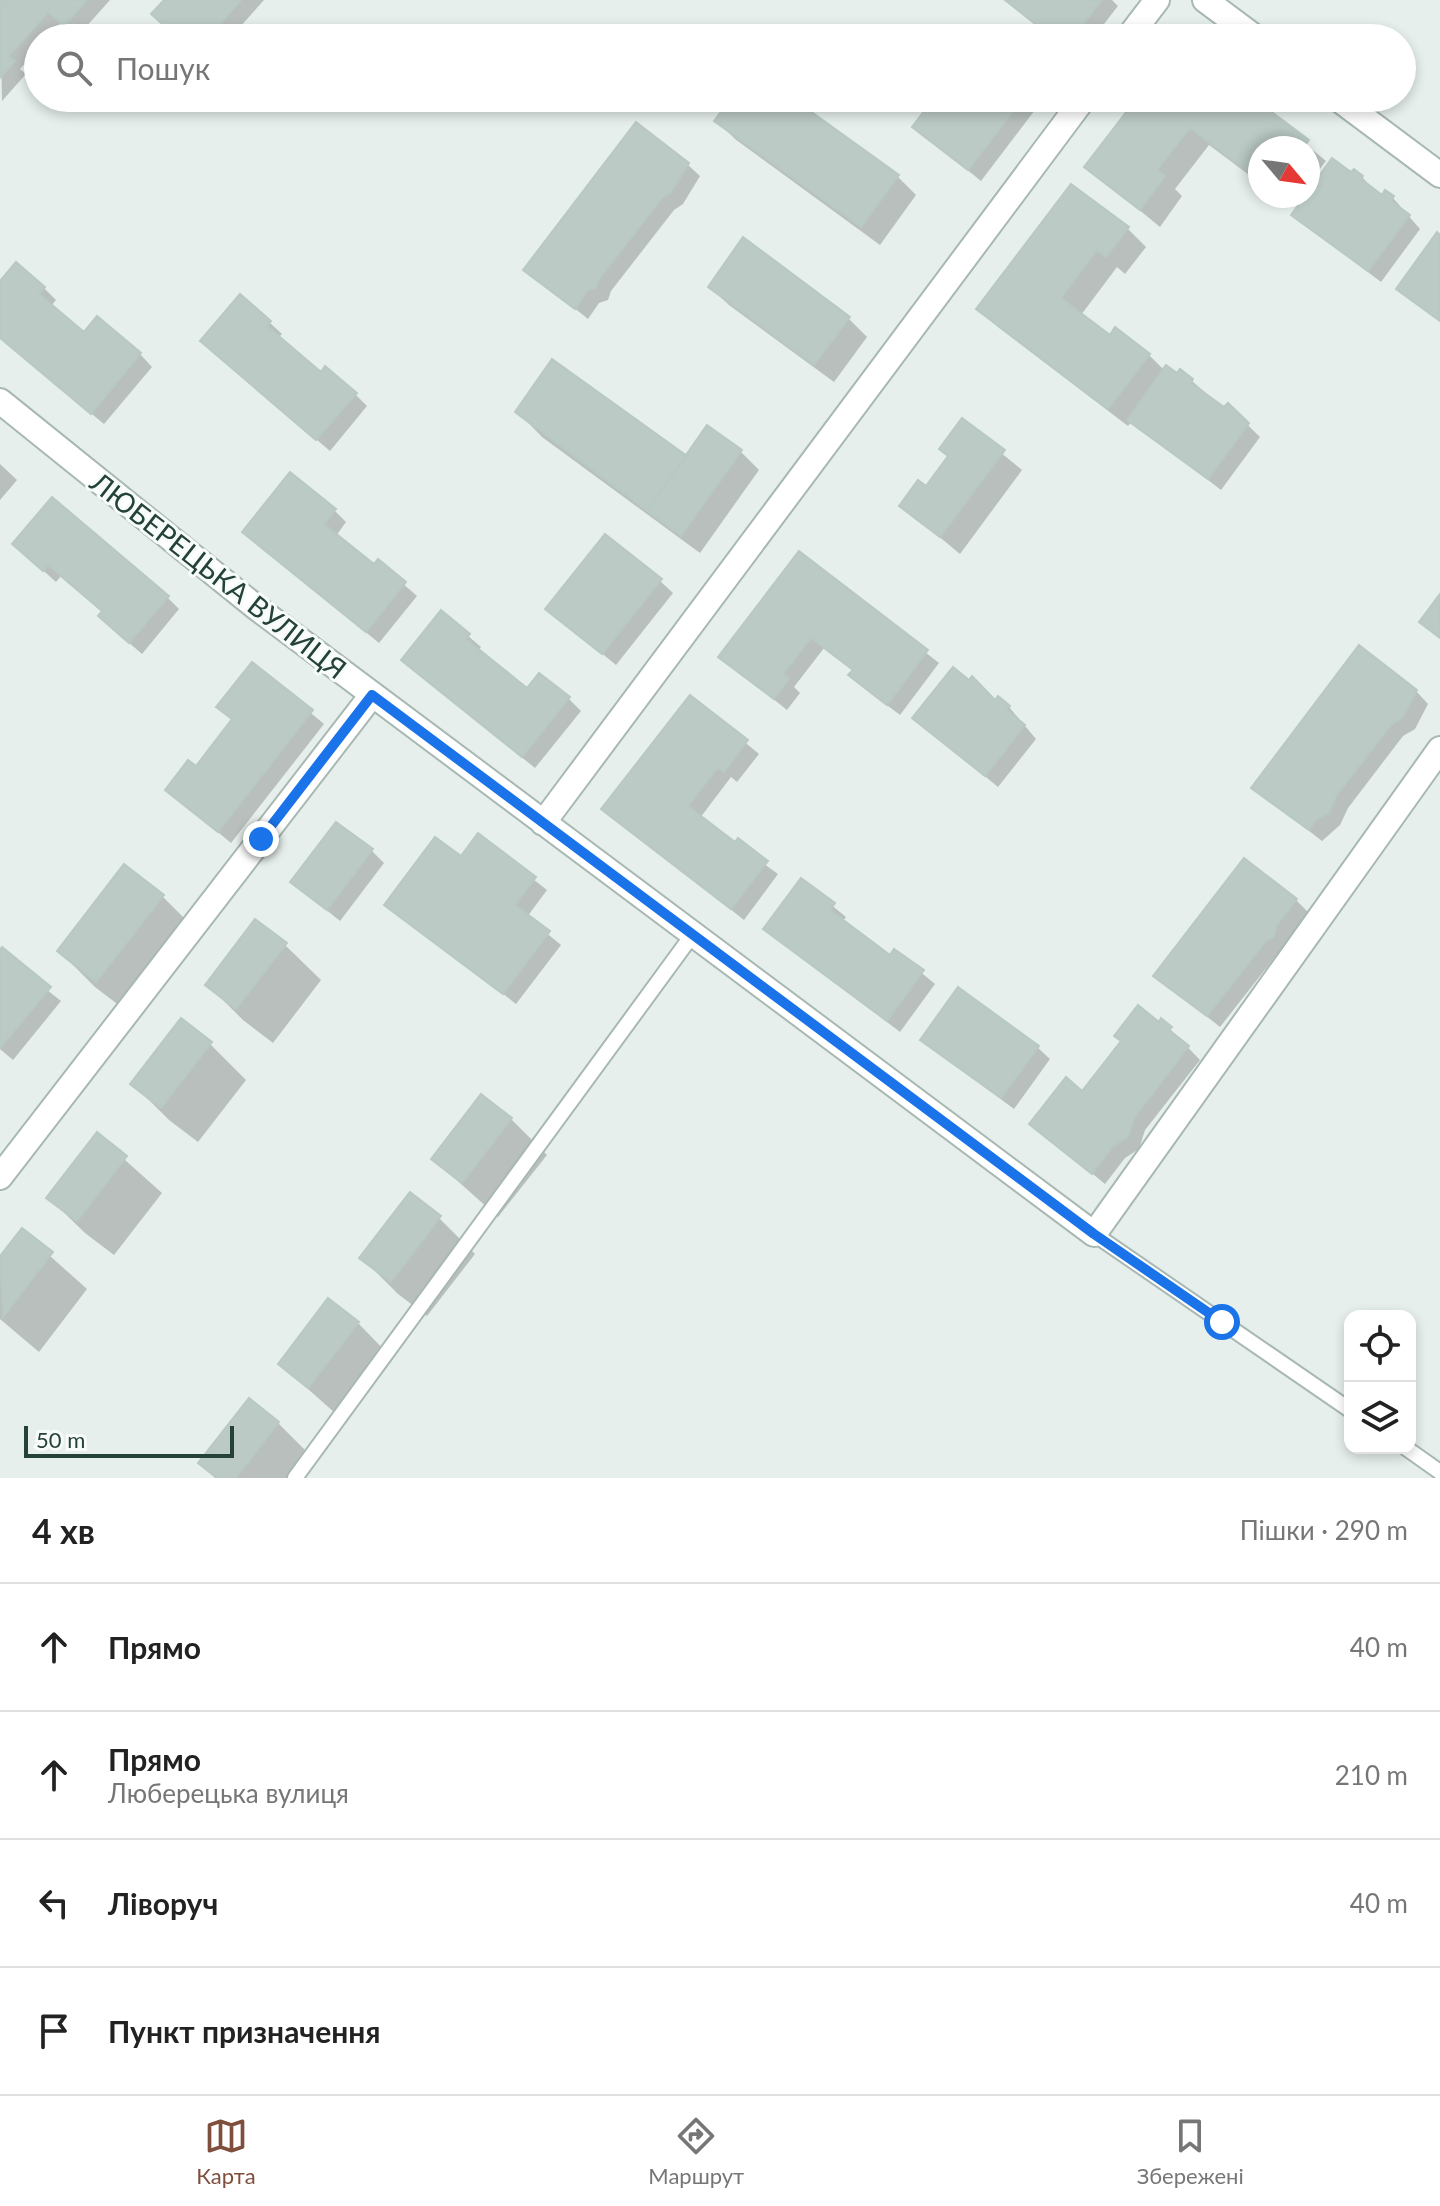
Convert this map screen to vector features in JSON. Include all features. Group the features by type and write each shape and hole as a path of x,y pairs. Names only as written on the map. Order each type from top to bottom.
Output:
{"street":[{"path":"1139,24 1157,0"},
{"path":"1205,0 1237,24"},
{"path":"543,823 1074,112"},
{"path":"1356,112 1440,175"},
{"name":"ЛЮБЕРЕЦЬКА ВУЛИЦЯ","path":"0,401 257,608 1094,1234"},
{"path":"0,1177 372,695"},
{"path":"1094,1234 1440,749"}],"lane":[{"path":"295,1478 693,934"},
{"path":"1094,1234 1344,1406"},
{"path":"1414,1454 1440,1472"}],"building":[{"path":"0,0 87,0 66,24 48,12 37,24 24,24 24,39 9,56 15,61 0,78"},
{"path":"164,0 241,0 222,24 162,24 151,14"},
{"path":"1005,0 1102,0 1083,24 1035,24"},
{"path":"721,112 811,112 899,175 861,227 714,121"},
{"path":"923,112 1012,112 968,170 912,127"},
{"path":"1126,112 1272,112 1304,136 1248,136 1248,172 1190,128 1157,170 1165,176 1140,210 1084,167"},
{"path":"636,122 689,163 671,192 662,198 599,279 596,288 587,291 575,309 523,270"},
{"path":"1332,158 1351,172 1354,169 1363,176 1361,179 1382,195 1385,190 1394,196 1391,201 1410,215 1368,271 1291,215 1296,208 1320,208 1320,175"},
{"path":"1071,184 1129,227 1106,257 1097,250 1061,298 1110,335 1115,327 1150,354 1108,409 976,309"},
{"path":"1437,232 1440,235 1440,321 1396,289"},
{"path":"743,237 850,317 814,365 708,287"},
{"path":"16,262 45,287 39,294 84,332 97,316 141,353 91,414 0,338 0,281"},
{"path":"240,294 271,321 267,326 321,372 325,366 357,393 316,440 200,341"},
{"path":"552,359 687,456 647,511 515,412"},
{"path":"1166,365 1177,373 1180,369 1193,379 1191,383 1224,407 1228,403 1249,423 1208,479 1127,420"},
{"path":"962,418 1005,450 940,537 899,506 918,480 926,486 948,456 939,449"},
{"path":"707,425 742,450 681,536 647,511"},
{"path":"290,472 336,509 324,524 374,564 378,559 406,582 366,632 242,532"},
{"path":"52,497 169,596 129,643 98,616 102,611 48,565 43,571 12,544"},
{"path":"605,534 662,579 602,654 545,609"},
{"path":"799,551 928,650 887,705 848,675 853,670 811,638 783,674 789,679 774,699 718,657"},
{"path":"1440,594 1440,638 1419,622"},
{"path":"441,610 470,634 466,639 527,688 539,673 570,697 522,757 401,660"},
{"path":"1359,645 1417,690 1403,717 1391,725 1336,796 1329,813 1316,820 1309,830 1251,788"},
{"path":"252,662 313,710 218,832 165,790 188,760 196,766 232,719 216,707"},
{"path":"953,667 969,680 972,676 995,700 998,696 1010,706 1007,710 1025,725 985,776 912,718"},
{"path":"690,695 748,740 724,772 718,767 688,806 735,842 738,838 768,861 731,909 601,809"},
{"path":"336,822 373,849 327,910 290,882"},
{"path":"478,833 536,877 515,905 550,931 503,994 384,905 435,837 461,856"},
{"path":"1244,858 1297,899 1276,926 1274,937 1266,941 1207,1016 1153,976"},
{"path":"124,864 164,895 96,982 57,951"},
{"path":"801,878 835,903 830,910 890,955 894,949 924,970 887,1021 763,929"},
{"path":"255,919 287,943 236,1009 205,985"},
{"path":"2,947 51,987 0,1048 0,950"},
{"path":"958,987 1039,1046 1001,1098 920,1040"},
{"path":"1138,1005 1159,1022 1161,1018 1172,1027 1169,1030 1189,1046 1134,1118 1128,1137 1113,1146 1092,1174 1029,1124 1066,1077 1082,1091 1121,1041 1114,1036"},
{"path":"181,1018 212,1042 161,1108 130,1084"},
{"path":"481,1094 512,1118 462,1183 431,1159"},
{"path":"97,1132 127,1156 77,1221 46,1198"},
{"path":"410,1192 441,1216 391,1282 359,1258"},
{"path":"22,1228 53,1252 3,1317 0,1256"},
{"path":"328,1298 359,1322 308,1388 278,1364"},
{"path":"249,1398 279,1422 236,1478 217,1478 198,1463"}],"route":[{"path":"261,839 372,695 1094,1234 1222,1322"}]}
